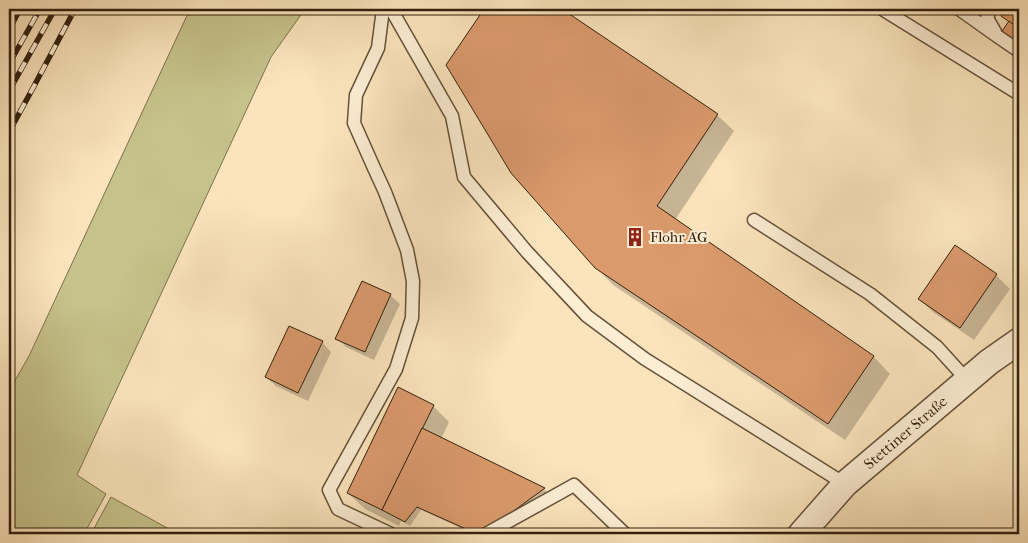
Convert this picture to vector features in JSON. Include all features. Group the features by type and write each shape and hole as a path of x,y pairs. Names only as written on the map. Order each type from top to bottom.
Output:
{"street":[{"name":"Stettiner Straße","path":"801,534 845,484 989,362 1017,346"}],"lane":[{"path":"383,9 378,48 356,95 354,123 385,192 407,250 414,281 412,318 396,369 329,490 338,509 391,534"},
{"path":"391,9 452,116 464,177 527,252 587,316 645,358 845,484"},
{"path":"882,9 1019,94"},
{"path":"960,9 1019,51"},
{"path":"990,9 987,18 997,36"},
{"path":"754,220 870,294 937,347 967,380"},
{"path":"486,534 574,485 625,534"}],"shaded area":[{"path":"190,9 305,9 271,57 77,475 106,494 84,534 9,534 9,391 29,356"},
{"path":"111,497 178,534 91,534"}],"building":[{"name":"Flohr AG","path":"484,9 562,9 718,114 657,206 874,356 828,424 595,268 511,173 446,65"},
{"path":"1006,9 1019,9 1019,29 1001,16"},
{"path":"1009,21 1019,29 1019,43 1002,31"},
{"path":"955,245 997,274 960,328 918,299"},
{"path":"362,281 391,294 365,352 335,339"},
{"path":"289,326 323,341 298,393 265,377"},
{"path":"398,387 434,405 382,510 347,493"},
{"path":"422,428 545,488 482,534 477,534 417,507 405,522 382,510"}],"railway":[{"path":"9,30 20,9"},
{"path":"9,64 40,9"},
{"path":"9,91 55,9"},
{"path":"9,132 75,9"}],"place":[{"name":"Flohr AG","path":"635,237"}]}
